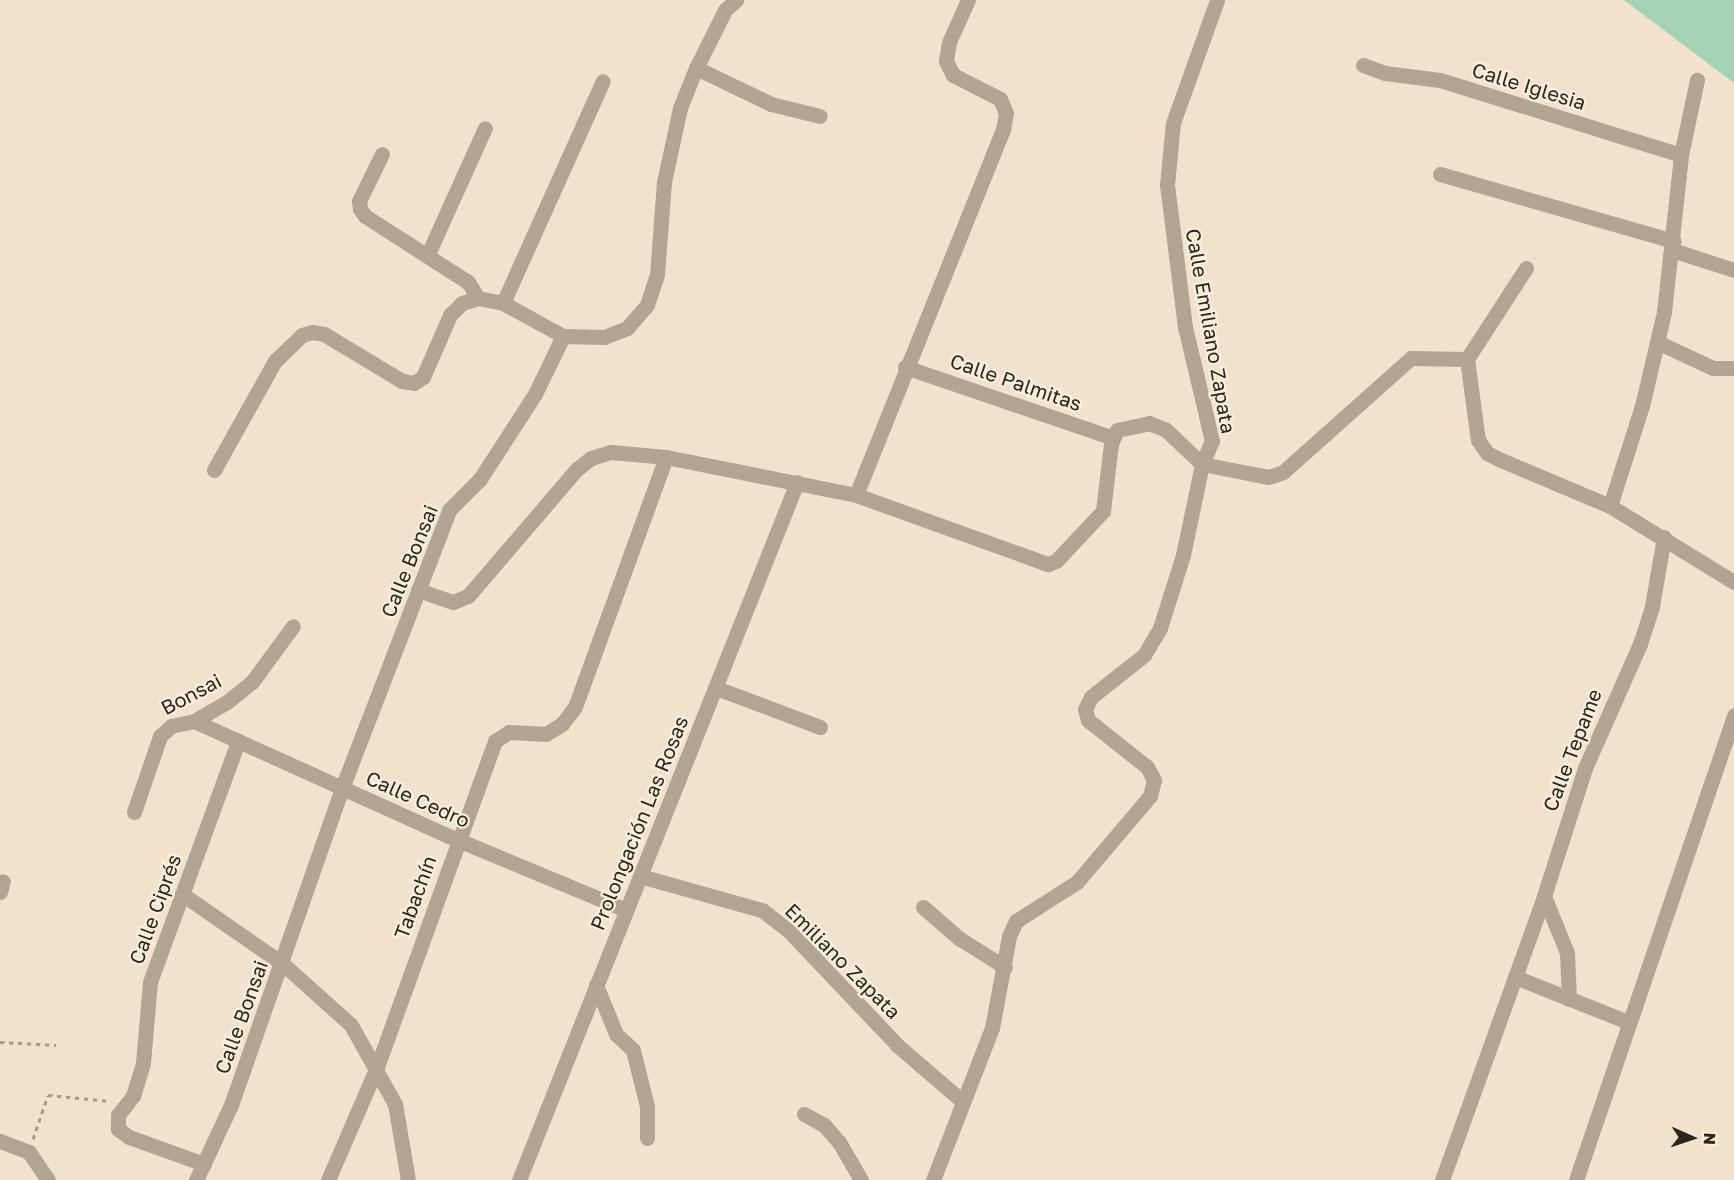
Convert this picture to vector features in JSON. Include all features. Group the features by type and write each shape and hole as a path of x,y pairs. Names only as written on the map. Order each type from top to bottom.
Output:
{"street":[{"path":"214,470 274,361 302,335 312,332 324,334 402,381 414,383 423,377 450,315 462,303 478,298 503,303 564,336 604,337 627,328 647,306 657,275 664,182 671,146 696,68 734,0"},
{"path":"856,495 1006,113 1000,99 953,75 946,61 949,42 968,0"},
{"name":"Calle Emiliano Zapata","path":"933,1180 992,1028 1009,936 1016,921 1077,882 1150,795 1154,780 1147,766 1088,720 1084,709 1091,697 1144,655 1160,628 1183,555 1202,464 1213,433 1185,327 1167,185 1173,123 1217,0"},
{"name":"Calle Iglesia","path":"1363,65 1385,73 1440,80 1681,154"},
{"path":"696,68 771,104 820,116"},
{"path":"1610,506 1634,438 1657,342 1673,246 1681,154 1697,80"},
{"path":"503,303 603,81"},
{"path":"428,254 486,128"},
{"path":"382,154 359,201 360,209 365,216 428,254 468,282 478,298"},
{"path":"1440,174 1673,246 1734,270"},
{"path":"1527,268 1467,359 1473,428 1487,453 1610,506 1734,582"},
{"name":"Calle Bonsai","path":"196,1180 231,1105 283,964 342,788 449,510 480,479 535,394 564,336"},
{"path":"1657,342 1713,368 1734,368"},
{"path":"418,590 453,602 468,596 577,469 591,458 611,452 666,457 856,495 1048,564 1056,561 1103,511 1113,438 1117,430 1149,423 1166,430 1202,464 1250,476 1283,472 1411,358 1467,359"},
{"name":"Calle Palmitas","path":"905,367 1113,438"},
{"name":"Tabachín","path":"328,1180 377,1067 495,741 509,732 546,734 562,724 575,707 666,457"},
{"name":"Prolongación Las Rosas","path":"519,1180 797,482"},
{"name":"Calle Tepame","path":"1442,1180 1544,896 1585,768 1640,644 1652,606 1664,537"},
{"name":"Bonsai","path":"134,812 160,736 171,726 194,721 252,682 293,626"},
{"path":"716,688 820,727"},
{"path":"1576,1180 1734,715"},
{"name":"Calle Cedro","path":"194,721 458,840 626,910"},
{"name":"Calle Ciprés","path":"204,1164 129,1137 118,1129 118,1115 133,1096 147,1041 150,982 238,741"},
{"name":"Emiliano Zapata","path":"640,876 762,910 789,932 897,1045 962,1101"},
{"path":"182,894 283,964 351,1025 377,1067 395,1104 408,1180"},
{"path":"1544,896 1567,953 1569,999"},
{"path":"923,907 960,939 1005,967"},
{"path":"1515,977 1628,1022"},
{"path":"596,985 616,1034 633,1050 646,1106 647,1138"},
{"path":"804,1114 824,1125 839,1142 861,1180"},
{"path":"0,1141 29,1152 48,1180"}],"path":[{"path":"0,1042 56,1045"},
{"path":"29,1152 48,1095 72,1095 106,1102 133,1096"}],"green space":[{"path":"1624,0 1734,0 1734,83"}]}
